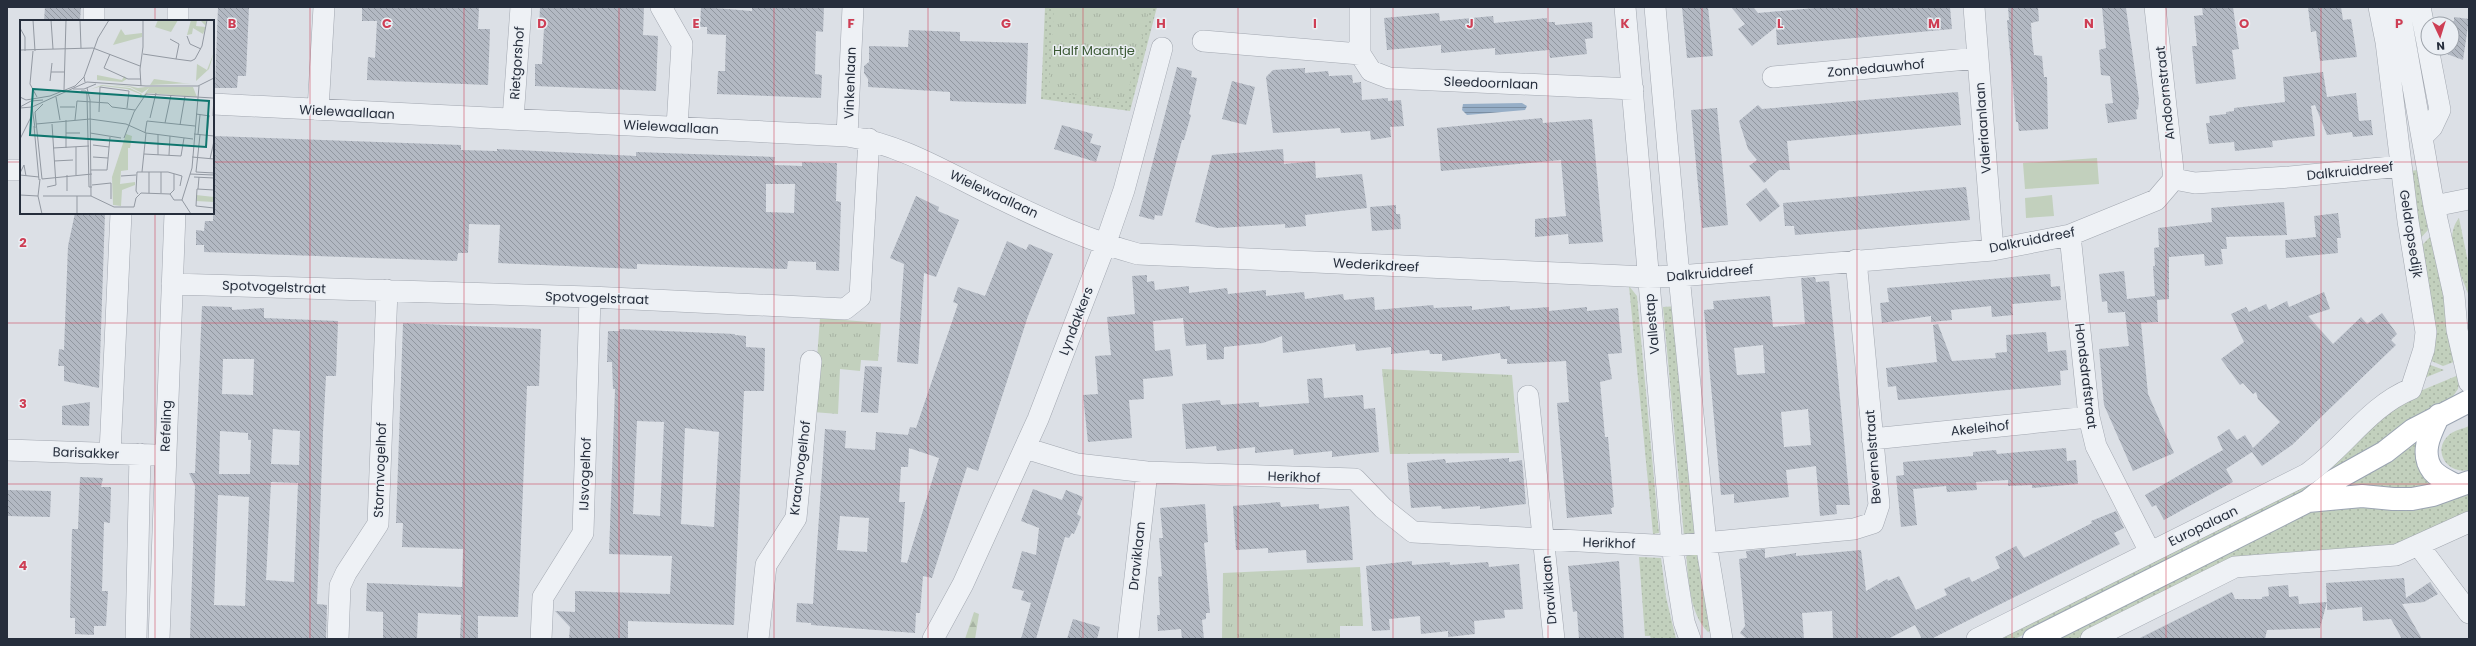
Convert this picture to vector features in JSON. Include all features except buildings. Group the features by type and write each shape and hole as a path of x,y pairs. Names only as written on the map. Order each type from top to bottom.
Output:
{"main road":[{"name":"Europalaan","path":"2034,639 2308,500 2333,481 2385,452 2413,430 2439,415 2469,401"},
{"path":"2439,415 2426,447 2427,456 2434,471 2463,484"},
{"name":"Europalaan","path":"2308,500 2362,496 2393,500 2412,499 2433,496 2463,484"}],"street":[{"path":"94,7 94,20"},
{"path":"178,7 178,20"},
{"path":"318,110 324,7"},
{"name":"Rietgorshof","path":"513,119 521,7"},
{"path":"661,7 682,44 677,127"},
{"name":"Vinkenlaan","path":"847,136 853,7"},
{"path":"1203,41 1360,54 1360,7"},
{"name":"Vallestap","path":"1625,7 1672,546 1684,622 1690,639"},
{"path":"1655,7 1679,276 1706,543 1722,639"},
{"name":"Valeriaanlaan","path":"1974,7 1993,250"},
{"name":"Andoornstraat","path":"2155,7 2174,179"},
{"name":"Geldropsedijk","path":"2379,7 2386,42 2401,166 2426,332 2424,349 2411,389"},
{"name":"Geldropsedijk","path":"2399,7 2434,206 2454,295 2457,330 2469,382"},
{"name":"Lyndakkers","path":"933,639 963,584 1024,448 1105,245 1137,144 1162,48"},
{"name":"Sleedoornlaan","path":"1360,54 1371,71 1389,78 1632,89"},
{"path":"2422,137 2432,127 2440,110 2430,56"},
{"name":"Zonnedauwhof","path":"1773,77 1978,58"},
{"name":"Wielewaallaan","path":"214,104 847,136 869,139 904,150 999,198 1105,245"},
{"name":"Spotvogelstraat","path":"172,284 590,297 845,309 860,297 869,139"},
{"name":"Dalkruiddreef","path":"1648,277 1679,276 1856,260 1993,250 2070,235 2156,200 2174,179 2195,183 2290,177 2401,166"},
{"path":"7,170 20,170"},
{"path":"2434,206 2469,199"},
{"path":"110,454 121,214"},
{"name":"Refeling","path":"159,639 175,214"},
{"name":"Hondsdrafstraat","path":"2070,235 2088,416 2096,446 2150,552"},
{"name":"Wederikdreef","path":"1105,245 1138,254 1648,277"},
{"name":"Bevernelstraat","path":"1672,546 1854,529 1873,523 1879,505 1856,260"},
{"name":"Stormvogelhof","path":"338,639 340,586 346,573 378,524 386,290"},
{"name":"Geldropsedijk","path":"2454,295 2469,320"},
{"name":"IJsvogelhof","path":"541,639 543,597 583,533 590,297"},
{"name":"Kraanvogelhof","path":"758,639 766,565 796,518 811,361"},
{"name":"Europalaan","path":"1977,639 2307,474 2330,455 2387,401 2411,389"},
{"path":"1528,396 1545,541"},
{"name":"Akeleihof","path":"1872,439 2088,416"},
{"name":"Herikhof","path":"1024,448 1077,464 1146,472 1355,479 1383,508 1413,532 1545,541 1672,546"},
{"name":"Barisakker","path":"7,450 165,455"},
{"name":"Refeling","path":"136,639 140,454"},
{"name":"Draviklaan","path":"1128,639 1146,472"},
{"path":"2091,639 2235,567 2396,555 2419,546 2469,522"},
{"name":"Draviklaan","path":"1545,541 1554,639"},
{"path":"2419,546 2469,613"}],"green space":[{"name":"Half Maantje","path":"1045,7 1157,7 1130,111 1041,99"},
{"name":"Half Maantje","path":"1054,7 1150,7 1125,103 1049,91"},
{"path":"2097,158 2099,184 2025,189 2023,163"},
{"path":"2418,170 2428,230 2418,241 2409,171"},
{"path":"2052,195 2054,216 2026,218 2025,198"},
{"path":"2459,218 2469,267 2469,296 2458,267 2453,246 2452,236 2454,226"},
{"path":"2430,237 2459,360 2443,366 2427,359 2419,248"},
{"path":"1629,286 1637,296 1659,533 1653,534"},
{"path":"1677,306 1698,534 1684,536 1663,307"},
{"path":"820,318 881,323 878,361 861,360 860,371 840,369 838,414 813,412"},
{"path":"2425,363 2444,370 2422,379"},
{"path":"1382,369 1512,375 1519,453 1390,454"},
{"path":"2461,374 2458,389 2449,402 2380,448 2271,509 2015,639 1991,639 2311,477 2401,399"},
{"path":"2469,426 2469,470 2461,471 2454,469 2444,460 2442,448 2444,441 2451,433"},
{"path":"2418,433 2433,483 2432,490 2338,492 2355,476"},
{"path":"2469,489 2469,516 2405,546 2219,566 2076,639 2055,639 2306,513 2319,508"},
{"path":"1700,550 1713,629 1708,632 1697,615 1693,605 1688,572 1686,551"},
{"path":"1639,557 1661,558 1666,597 1676,639 1651,639 1650,636 1645,636"},
{"path":"1360,567 1363,626 1340,626 1340,639 1222,638 1223,573"},
{"path":"974,612 979,614 975,639 965,639"}],"water":[{"path":"1522,103 1527,106 1525,110 1467,115 1462,110 1463,104"}]}
